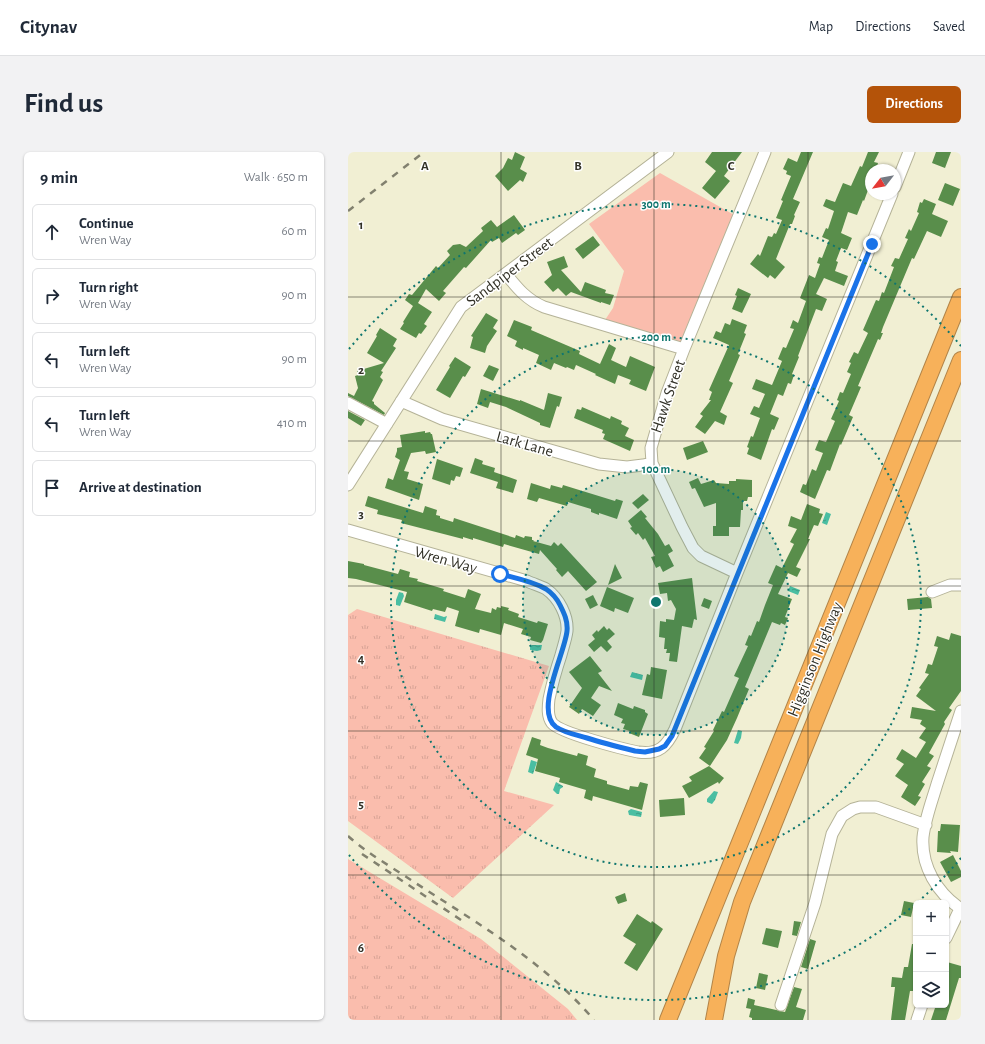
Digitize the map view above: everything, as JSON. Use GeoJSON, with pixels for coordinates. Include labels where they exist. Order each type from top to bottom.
{"type":"FeatureCollection","features":[{"type":"Feature","properties":{"kind":"highway","name":"Higginson Highway"},"geometry":{"type":"LineString","coordinates":[[668,1020],[961,298]]}},
{"type":"Feature","properties":{"kind":"highway","name":"Higginson Highway"},"geometry":{"type":"LineString","coordinates":[[716,1016],[726,956],[742,902],[961,360]]}},
{"type":"Feature","properties":{"kind":"street","name":"Sandpiper Street"},"geometry":{"type":"LineString","coordinates":[[348,485],[461,307],[668,152]]}},
{"type":"Feature","properties":{"kind":"street","name":"Hawk Street"},"geometry":{"type":"LineString","coordinates":[[737,573],[701,556],[693,548],[652,463],[651,442],[667,393],[684,349],[766,152]]}},
{"type":"Feature","properties":{"kind":"street"},"geometry":{"type":"LineString","coordinates":[[901,172],[909,152]]}},
{"type":"Feature","properties":{"kind":"street","name":"Wren Way"},"geometry":{"type":"LineString","coordinates":[[348,530],[527,581],[545,588],[552,593],[559,602],[567,621],[567,631],[552,684],[548,706],[548,714],[551,722],[555,726],[572,734],[645,752],[665,746],[670,740],[692,688],[737,573],[890,200]]}},
{"type":"Feature","properties":{"kind":"street"},"geometry":{"type":"LineString","coordinates":[[506,274],[515,286],[529,300],[544,307],[684,349]]}},
{"type":"Feature","properties":{"kind":"street","name":"Lark Lane"},"geometry":{"type":"LineString","coordinates":[[401,401],[442,419],[599,464],[627,467],[652,463]]}},
{"type":"Feature","properties":{"kind":"street"},"geometry":{"type":"LineString","coordinates":[[348,403],[387,424]]}},
{"type":"Feature","properties":{"kind":"street"},"geometry":{"type":"LineString","coordinates":[[932,592],[950,585],[961,585]]}},
{"type":"Feature","properties":{"kind":"street"},"geometry":{"type":"LineString","coordinates":[[947,936],[960,909],[948,900],[938,889],[928,870],[923,837],[931,804],[961,711]]}},
{"type":"Feature","properties":{"kind":"street"},"geometry":{"type":"LineString","coordinates":[[781,1005],[815,903],[832,834],[842,816],[853,809],[860,807],[876,807],[926,825]]}},
{"type":"Feature","properties":{"kind":"street"},"geometry":{"type":"LineString","coordinates":[[917,1020],[921,1008]]}},
{"type":"Feature","properties":{"kind":"green space"},"geometry":{"type":"Polygon","coordinates":[[[660,173],[736,216],[682,347],[603,323],[613,308],[624,271],[589,224],[660,173]]]}},
{"type":"Feature","properties":{"kind":"green space"},"geometry":{"type":"Polygon","coordinates":[[[357,609],[549,666],[504,791],[554,805],[453,898],[348,821],[348,615],[357,609]]]}},
{"type":"Feature","properties":{"kind":"green space"},"geometry":{"type":"Polygon","coordinates":[[[348,859],[481,939],[568,1009],[577,1020],[348,1020],[348,859]]]}},
{"type":"Feature","properties":{"kind":"water"},"geometry":{"type":"Polygon","coordinates":[[[826,512],[831,514],[827,525],[822,523],[826,512]]]}},
{"type":"Feature","properties":{"kind":"water"},"geometry":{"type":"Polygon","coordinates":[[[790,586],[800,590],[798,595],[788,591],[790,586]]]}},
{"type":"Feature","properties":{"kind":"water"},"geometry":{"type":"Polygon","coordinates":[[[399,592],[403,593],[404,596],[400,606],[396,605],[399,592]]]}},
{"type":"Feature","properties":{"kind":"water"},"geometry":{"type":"Polygon","coordinates":[[[435,614],[444,617],[447,616],[445,622],[434,619],[435,614]]]}},
{"type":"Feature","properties":{"kind":"water"},"geometry":{"type":"Polygon","coordinates":[[[542,645],[541,650],[530,650],[530,646],[542,645]]]}},
{"type":"Feature","properties":{"kind":"water"},"geometry":{"type":"Polygon","coordinates":[[[632,672],[643,675],[642,680],[630,677],[632,672]]]}},
{"type":"Feature","properties":{"kind":"water"},"geometry":{"type":"Polygon","coordinates":[[[738,730],[742,731],[738,744],[734,743],[738,730]]]}},
{"type":"Feature","properties":{"kind":"water"},"geometry":{"type":"Polygon","coordinates":[[[531,760],[537,762],[533,774],[528,772],[531,760]]]}},
{"type":"Feature","properties":{"kind":"water"},"geometry":{"type":"Polygon","coordinates":[[[556,782],[563,786],[560,789],[559,794],[553,790],[556,782]]]}},
{"type":"Feature","properties":{"kind":"water"},"geometry":{"type":"Polygon","coordinates":[[[714,791],[718,792],[712,804],[707,802],[707,799],[714,791]]]}},
{"type":"Feature","properties":{"kind":"water"},"geometry":{"type":"Polygon","coordinates":[[[631,809],[642,812],[641,817],[629,815],[628,811],[631,809]]]}},
{"type":"Feature","properties":{"kind":"building"},"geometry":{"type":"Polygon","coordinates":[[[515,152],[525,157],[520,169],[527,173],[523,182],[520,180],[508,191],[495,176],[503,168],[508,158],[512,160],[515,152]]]}},
{"type":"Feature","properties":{"kind":"building"},"geometry":{"type":"Polygon","coordinates":[[[712,152],[742,152],[724,176],[730,181],[715,199],[702,188],[716,171],[705,162],[712,152]]]}},
{"type":"Feature","properties":{"kind":"building"},"geometry":{"type":"Polygon","coordinates":[[[801,152],[813,152],[793,199],[800,202],[776,259],[785,267],[775,279],[770,275],[768,278],[750,264],[758,254],[760,256],[768,236],[772,237],[774,233],[776,234],[782,220],[776,218],[783,201],[781,200],[791,176],[786,174],[787,171],[783,169],[788,158],[797,162],[801,152]]]}},
{"type":"Feature","properties":{"kind":"building"},"geometry":{"type":"Polygon","coordinates":[[[868,152],[879,152],[874,162],[878,164],[865,164],[865,198],[857,215],[848,212],[841,233],[852,238],[847,250],[841,248],[836,261],[838,262],[835,271],[848,276],[844,286],[824,278],[816,294],[827,299],[822,311],[816,309],[792,374],[794,375],[791,384],[788,383],[783,396],[778,394],[770,414],[779,418],[774,430],[772,429],[761,460],[747,454],[749,448],[747,447],[751,436],[753,437],[760,418],[750,414],[754,406],[759,408],[765,394],[752,389],[756,379],[772,385],[782,361],[778,359],[783,347],[786,348],[794,329],[790,328],[793,320],[798,323],[806,301],[800,298],[809,275],[815,278],[820,264],[817,263],[819,257],[822,258],[829,240],[822,237],[826,228],[828,229],[834,211],[823,206],[826,199],[835,202],[843,183],[851,186],[860,166],[862,167],[868,152]]]}},
{"type":"Feature","properties":{"kind":"building"},"geometry":{"type":"Polygon","coordinates":[[[936,152],[951,152],[945,168],[932,163],[936,152]]]}},
{"type":"Feature","properties":{"kind":"building"},"geometry":{"type":"Polygon","coordinates":[[[945,183],[960,189],[953,206],[938,200],[945,183]]]}},
{"type":"Feature","properties":{"kind":"building"},"geometry":{"type":"Polygon","coordinates":[[[924,199],[936,204],[932,214],[948,221],[941,237],[927,231],[914,259],[912,258],[883,327],[881,333],[883,333],[880,340],[878,339],[858,386],[861,387],[849,415],[853,417],[841,445],[840,444],[830,471],[827,470],[815,499],[800,492],[803,484],[806,485],[812,469],[816,471],[823,453],[815,450],[819,440],[826,442],[835,421],[831,419],[839,401],[837,400],[840,392],[843,393],[851,374],[847,372],[851,363],[849,362],[854,352],[858,354],[868,333],[863,330],[876,300],[879,301],[882,292],[884,293],[894,267],[891,266],[895,258],[899,259],[908,239],[905,238],[909,229],[911,231],[919,213],[917,212],[920,202],[922,203],[924,199]]]}},
{"type":"Feature","properties":{"kind":"building"},"geometry":{"type":"Polygon","coordinates":[[[514,215],[525,230],[518,235],[516,233],[502,243],[499,238],[492,242],[491,240],[443,291],[446,293],[439,301],[426,289],[418,303],[432,312],[424,324],[427,326],[421,334],[419,333],[416,338],[400,329],[413,306],[405,300],[409,294],[412,295],[436,266],[438,268],[450,255],[447,251],[453,245],[460,244],[466,247],[483,231],[481,228],[491,220],[497,227],[514,215]]]}},
{"type":"Feature","properties":{"kind":"building"},"geometry":{"type":"Polygon","coordinates":[[[593,236],[600,245],[583,259],[575,249],[593,236]]]}},
{"type":"Feature","properties":{"kind":"building"},"geometry":{"type":"Polygon","coordinates":[[[564,256],[568,267],[561,270],[581,292],[585,282],[606,290],[605,293],[614,295],[610,305],[571,292],[566,296],[558,288],[553,292],[544,282],[552,275],[547,262],[564,256]]]}},
{"type":"Feature","properties":{"kind":"building"},"geometry":{"type":"Polygon","coordinates":[[[738,288],[751,294],[742,313],[732,309],[737,296],[735,295],[738,288]]]}},
{"type":"Feature","properties":{"kind":"building"},"geometry":{"type":"Polygon","coordinates":[[[486,313],[498,320],[493,328],[497,331],[487,346],[485,353],[470,348],[473,337],[471,336],[486,313]]]}},
{"type":"Feature","properties":{"kind":"building"},"geometry":{"type":"Polygon","coordinates":[[[732,319],[747,325],[744,333],[746,334],[738,354],[740,355],[729,381],[733,383],[720,412],[727,416],[724,425],[715,421],[705,434],[695,427],[703,416],[700,414],[711,400],[709,400],[712,392],[709,390],[729,345],[713,338],[716,331],[721,333],[725,323],[730,325],[732,319]]]}},
{"type":"Feature","properties":{"kind":"building"},"geometry":{"type":"Polygon","coordinates":[[[514,320],[532,327],[531,330],[580,351],[579,354],[600,364],[609,344],[616,348],[611,360],[626,367],[630,356],[655,367],[646,391],[629,384],[631,380],[618,375],[615,384],[576,365],[574,370],[554,363],[551,370],[536,363],[539,355],[515,346],[517,341],[507,336],[514,320]]]}},
{"type":"Feature","properties":{"kind":"building"},"geometry":{"type":"Polygon","coordinates":[[[380,328],[397,339],[393,346],[396,348],[381,371],[383,372],[380,377],[383,380],[372,401],[385,413],[384,415],[348,396],[348,393],[354,396],[358,388],[355,376],[358,375],[357,371],[384,363],[367,353],[380,328]]]}},
{"type":"Feature","properties":{"kind":"building"},"geometry":{"type":"Polygon","coordinates":[[[455,357],[471,367],[465,377],[463,376],[450,398],[436,390],[455,357]]]}},
{"type":"Feature","properties":{"kind":"building"},"geometry":{"type":"Polygon","coordinates":[[[489,365],[499,369],[493,381],[483,376],[489,365]]]}},
{"type":"Feature","properties":{"kind":"building"},"geometry":{"type":"Polygon","coordinates":[[[481,389],[520,400],[544,410],[548,393],[562,397],[559,407],[557,406],[550,428],[540,425],[540,423],[506,407],[490,402],[488,408],[477,404],[481,389]]]}},
{"type":"Feature","properties":{"kind":"building"},"geometry":{"type":"Polygon","coordinates":[[[582,407],[610,419],[611,416],[622,421],[621,424],[629,428],[625,436],[634,440],[630,451],[603,439],[605,434],[602,433],[603,430],[574,418],[577,409],[581,410],[582,407]]]}},
{"type":"Feature","properties":{"kind":"building"},"geometry":{"type":"Polygon","coordinates":[[[348,411],[365,420],[361,426],[348,418],[348,411]]]}},
{"type":"Feature","properties":{"kind":"building"},"geometry":{"type":"Polygon","coordinates":[[[425,431],[425,433],[430,432],[432,434],[436,452],[426,454],[425,451],[411,453],[404,471],[409,472],[407,479],[423,484],[419,500],[385,488],[388,478],[393,480],[400,460],[395,457],[397,448],[402,447],[400,435],[425,431]]]}},
{"type":"Feature","properties":{"kind":"building"},"geometry":{"type":"Polygon","coordinates":[[[703,441],[708,452],[687,460],[683,448],[703,441]]]}},
{"type":"Feature","properties":{"kind":"building"},"geometry":{"type":"Polygon","coordinates":[[[475,458],[483,461],[482,464],[495,468],[494,472],[517,480],[513,493],[496,488],[498,482],[470,473],[475,458]]]}},
{"type":"Feature","properties":{"kind":"building"},"geometry":{"type":"Polygon","coordinates":[[[437,459],[463,468],[460,477],[456,476],[454,481],[451,480],[450,485],[432,479],[437,459]]]}},
{"type":"Feature","properties":{"kind":"building"},"geometry":{"type":"Polygon","coordinates":[[[698,478],[701,484],[714,480],[716,483],[729,484],[729,481],[736,481],[736,479],[752,480],[752,497],[748,497],[747,501],[743,501],[740,527],[729,527],[729,536],[713,536],[713,526],[716,526],[716,503],[704,507],[695,488],[692,489],[689,482],[698,478]]]}},
{"type":"Feature","properties":{"kind":"building"},"geometry":{"type":"Polygon","coordinates":[[[531,483],[550,489],[551,485],[562,488],[563,485],[615,501],[616,499],[623,501],[617,519],[599,513],[599,515],[591,512],[591,509],[568,502],[567,506],[539,498],[537,502],[527,499],[531,483]]]}},
{"type":"Feature","properties":{"kind":"building"},"geometry":{"type":"Polygon","coordinates":[[[643,494],[649,500],[638,509],[632,503],[643,494]]]}},
{"type":"Feature","properties":{"kind":"building"},"geometry":{"type":"Polygon","coordinates":[[[368,496],[423,513],[425,506],[437,510],[436,515],[440,516],[440,518],[453,522],[454,518],[515,538],[516,535],[524,538],[525,536],[532,537],[532,540],[534,540],[533,541],[551,546],[554,542],[558,546],[561,543],[597,582],[586,591],[568,571],[562,577],[540,550],[539,554],[504,544],[503,547],[473,538],[473,540],[463,537],[463,539],[401,523],[402,520],[377,514],[378,510],[365,506],[368,496]]]}},
{"type":"Feature","properties":{"kind":"building"},"geometry":{"type":"Polygon","coordinates":[[[807,504],[820,509],[819,513],[823,514],[818,526],[814,525],[808,539],[810,539],[796,567],[801,569],[797,577],[788,573],[778,594],[792,599],[785,617],[788,618],[785,625],[772,622],[745,687],[749,689],[737,718],[727,740],[710,766],[699,758],[706,748],[704,747],[714,731],[713,730],[722,711],[724,712],[739,678],[734,676],[748,646],[745,645],[749,635],[751,636],[757,621],[759,622],[773,585],[768,583],[776,565],[782,568],[794,544],[790,542],[797,529],[788,526],[791,516],[801,520],[807,504]]]}},
{"type":"Feature","properties":{"kind":"building"},"geometry":{"type":"Polygon","coordinates":[[[641,510],[665,546],[669,544],[673,551],[668,554],[674,566],[663,572],[660,566],[656,568],[651,557],[655,556],[645,538],[643,540],[638,533],[636,535],[630,528],[632,527],[628,521],[641,510]]]}},
{"type":"Feature","properties":{"kind":"building"},"geometry":{"type":"Polygon","coordinates":[[[348,561],[398,574],[400,569],[410,572],[409,577],[418,579],[417,581],[444,589],[443,591],[465,598],[468,589],[481,594],[475,609],[491,613],[492,608],[496,610],[497,607],[501,608],[501,606],[509,608],[508,610],[519,614],[518,617],[537,623],[538,621],[548,624],[543,640],[541,643],[530,640],[531,637],[521,634],[523,629],[504,623],[501,635],[480,629],[479,633],[455,626],[459,611],[447,607],[445,612],[433,609],[432,611],[404,602],[407,592],[348,578],[348,561]]]}},
{"type":"Feature","properties":{"kind":"building"},"geometry":{"type":"Polygon","coordinates":[[[615,564],[622,578],[608,585],[615,564]]]}},
{"type":"Feature","properties":{"kind":"building"},"geometry":{"type":"Polygon","coordinates":[[[692,578],[697,620],[694,619],[692,628],[682,626],[677,662],[669,661],[670,653],[666,653],[667,649],[664,649],[665,638],[659,637],[660,621],[666,622],[666,619],[674,620],[676,609],[671,600],[668,601],[667,593],[660,594],[658,583],[692,578]]]}},
{"type":"Feature","properties":{"kind":"building"},"geometry":{"type":"Polygon","coordinates":[[[607,587],[634,598],[628,613],[615,608],[614,612],[600,606],[607,587]]]}},
{"type":"Feature","properties":{"kind":"building"},"geometry":{"type":"Polygon","coordinates":[[[593,595],[598,605],[590,609],[585,599],[593,595]]]}},
{"type":"Feature","properties":{"kind":"building"},"geometry":{"type":"Polygon","coordinates":[[[928,597],[931,599],[932,608],[908,610],[907,599],[928,597]]]}},
{"type":"Feature","properties":{"kind":"building"},"geometry":{"type":"Polygon","coordinates":[[[704,598],[712,601],[709,609],[701,606],[704,598]]]}},
{"type":"Feature","properties":{"kind":"building"},"geometry":{"type":"Polygon","coordinates":[[[604,626],[607,630],[609,628],[615,634],[607,641],[612,647],[607,652],[601,646],[594,652],[588,645],[595,639],[592,635],[604,626]]]}},
{"type":"Feature","properties":{"kind":"building"},"geometry":{"type":"Polygon","coordinates":[[[951,633],[961,636],[961,691],[949,708],[952,710],[944,722],[945,724],[929,753],[934,756],[927,766],[931,768],[922,782],[925,784],[918,796],[921,797],[915,806],[901,797],[908,785],[895,776],[904,764],[896,759],[902,749],[916,758],[926,742],[919,738],[926,728],[920,724],[922,720],[910,718],[912,707],[936,711],[916,696],[921,689],[919,688],[929,674],[925,673],[928,664],[932,665],[938,647],[934,646],[937,636],[949,640],[951,633]]]}},
{"type":"Feature","properties":{"kind":"building"},"geometry":{"type":"Polygon","coordinates":[[[590,656],[602,671],[598,673],[612,691],[599,686],[591,698],[601,705],[593,716],[582,709],[579,714],[569,707],[582,688],[569,672],[590,656]]]}},
{"type":"Feature","properties":{"kind":"building"},"geometry":{"type":"Polygon","coordinates":[[[651,667],[667,670],[662,699],[642,695],[647,674],[650,675],[651,667]]]}},
{"type":"Feature","properties":{"kind":"building"},"geometry":{"type":"Polygon","coordinates":[[[618,703],[633,709],[634,706],[645,710],[648,714],[639,737],[629,733],[630,731],[623,729],[625,724],[621,723],[623,719],[614,715],[618,703]]]}},
{"type":"Feature","properties":{"kind":"building"},"geometry":{"type":"Polygon","coordinates":[[[532,737],[541,740],[540,745],[548,748],[577,756],[578,753],[588,756],[586,765],[596,769],[594,777],[607,781],[607,784],[629,790],[630,786],[638,787],[640,782],[648,784],[642,810],[593,796],[592,801],[584,798],[586,790],[559,782],[560,778],[535,771],[538,759],[526,755],[532,737]]]}},
{"type":"Feature","properties":{"kind":"building"},"geometry":{"type":"Polygon","coordinates":[[[709,766],[724,778],[719,784],[718,782],[689,798],[682,786],[692,781],[689,777],[709,766]]]}},
{"type":"Feature","properties":{"kind":"building"},"geometry":{"type":"Polygon","coordinates":[[[684,798],[685,815],[660,817],[659,800],[684,798]]]}},
{"type":"Feature","properties":{"kind":"building"},"geometry":{"type":"Polygon","coordinates":[[[941,824],[960,825],[958,852],[937,852],[938,831],[940,831],[941,824]]]}},
{"type":"Feature","properties":{"kind":"building"},"geometry":{"type":"Polygon","coordinates":[[[953,855],[961,871],[961,877],[951,882],[940,862],[953,855]]]}},
{"type":"Feature","properties":{"kind":"building"},"geometry":{"type":"Polygon","coordinates":[[[625,893],[627,901],[618,904],[615,897],[625,893]]]}},
{"type":"Feature","properties":{"kind":"building"},"geometry":{"type":"Polygon","coordinates":[[[904,901],[913,903],[911,917],[901,915],[904,901]]]}},
{"type":"Feature","properties":{"kind":"building"},"geometry":{"type":"Polygon","coordinates":[[[637,914],[651,923],[652,921],[663,929],[637,971],[624,963],[636,944],[623,936],[637,914]]]}},
{"type":"Feature","properties":{"kind":"building"},"geometry":{"type":"Polygon","coordinates":[[[794,921],[801,922],[797,936],[792,935],[794,921]]]}},
{"type":"Feature","properties":{"kind":"building"},"geometry":{"type":"Polygon","coordinates":[[[766,928],[782,931],[778,948],[762,944],[766,928]]]}},
{"type":"Feature","properties":{"kind":"building"},"geometry":{"type":"Polygon","coordinates":[[[810,939],[816,941],[808,969],[801,967],[810,939]]]}},
{"type":"Feature","properties":{"kind":"building"},"geometry":{"type":"Polygon","coordinates":[[[913,944],[913,991],[910,991],[905,1020],[891,1020],[895,987],[891,987],[892,977],[902,978],[904,967],[908,967],[913,944]]]}},
{"type":"Feature","properties":{"kind":"building"},"geometry":{"type":"Polygon","coordinates":[[[949,963],[961,966],[961,978],[959,978],[946,1020],[931,1020],[935,1008],[949,1008],[949,963]]]}},
{"type":"Feature","properties":{"kind":"building"},"geometry":{"type":"Polygon","coordinates":[[[759,973],[768,975],[765,990],[756,988],[759,973]]]}},
{"type":"Feature","properties":{"kind":"building"},"geometry":{"type":"Polygon","coordinates":[[[794,987],[802,989],[796,1007],[806,1010],[803,1020],[752,1020],[752,1018],[749,1017],[751,1009],[746,1008],[748,998],[755,1000],[754,1005],[785,1012],[794,987]]]}},
{"type":"Feature","properties":{"kind":"railway"},"geometry":{"type":"LineString","coordinates":[[348,211],[424,152]]}},
{"type":"Feature","properties":{"kind":"railway"},"geometry":{"type":"LineString","coordinates":[[348,836],[371,854],[484,927],[531,961],[553,979],[594,1020]]}},
{"type":"Feature","properties":{"kind":"railway"},"geometry":{"type":"LineString","coordinates":[[362,854],[464,922]]}},
{"type":"Feature","properties":{"kind":"route"},"geometry":{"type":"LineString","coordinates":[[500,574],[527,581],[545,588],[552,593],[559,602],[567,621],[565,640],[552,684],[548,706],[548,714],[551,722],[555,726],[572,734],[635,751],[651,752],[665,746],[672,736],[692,688],[811,390],[872,244]]}}]}
